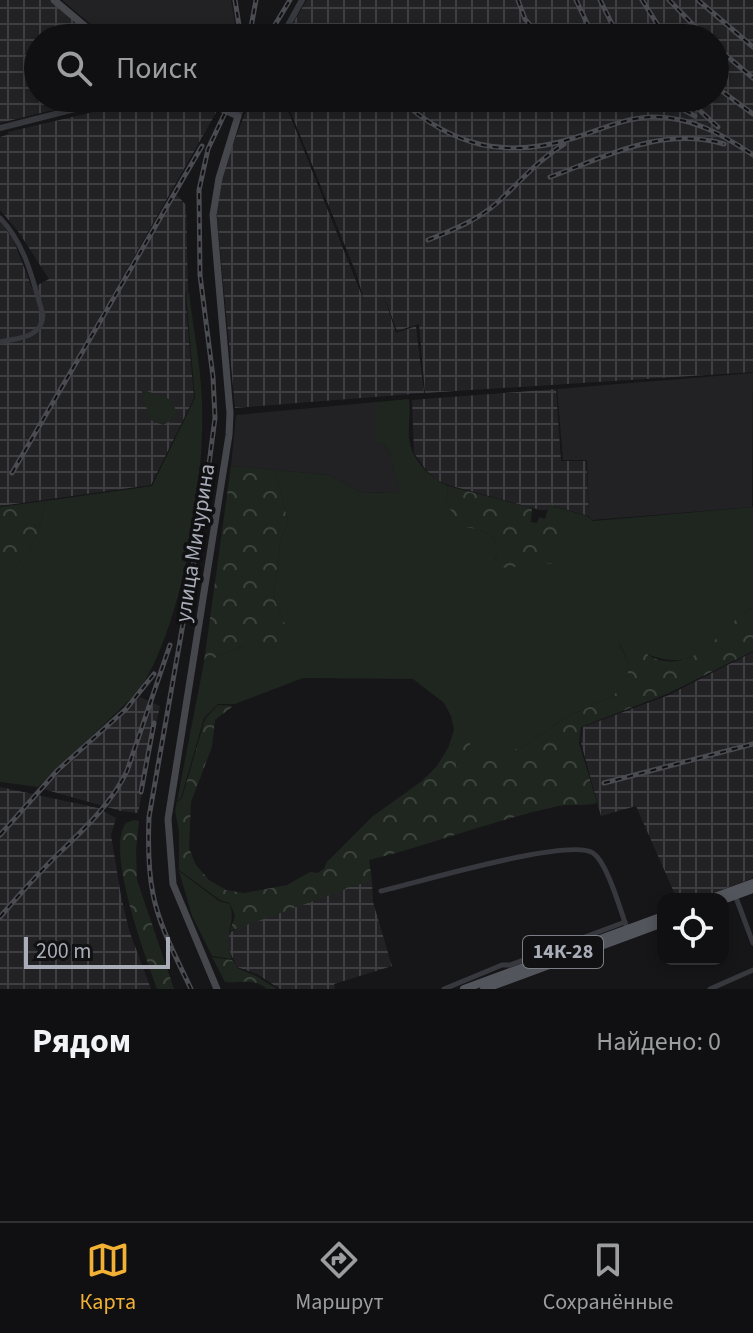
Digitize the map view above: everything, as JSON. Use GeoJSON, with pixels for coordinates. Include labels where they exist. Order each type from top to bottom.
{"type":"FeatureCollection","features":[{"type":"Feature","properties":{"kind":"main road"},"geometry":{"type":"LineString","coordinates":[[54,0],[82,24]]}},
{"type":"Feature","properties":{"kind":"main road"},"geometry":{"type":"LineString","coordinates":[[229,112],[238,116]]}},
{"type":"Feature","properties":{"kind":"main road","name":"улица Мичурина"},"geometry":{"type":"LineString","coordinates":[[217,989],[173,884],[168,819],[227,464],[230,413],[213,215],[217,186],[238,116]]}},
{"type":"Feature","properties":{"kind":"main road"},"geometry":{"type":"LineString","coordinates":[[729,896],[753,883]]}},
{"type":"Feature","properties":{"kind":"main road"},"geometry":{"type":"LineString","coordinates":[[729,894],[753,889]]}},
{"type":"Feature","properties":{"kind":"main road","name":"14К-28"},"geometry":{"type":"LineString","coordinates":[[464,989],[657,918]]}},
{"type":"Feature","properties":{"kind":"main road","name":"14К-28"},"geometry":{"type":"LineString","coordinates":[[484,989],[627,929],[657,924]]}},
{"type":"Feature","properties":{"kind":"street"},"geometry":{"type":"LineString","coordinates":[[289,24],[302,0]]}},
{"type":"Feature","properties":{"kind":"street"},"geometry":{"type":"LineString","coordinates":[[0,128],[63,112]]}},
{"type":"Feature","properties":{"kind":"street","name":"улица Мичурина"},"geometry":{"type":"LineString","coordinates":[[238,116],[240,112]]}},
{"type":"Feature","properties":{"kind":"street"},"geometry":{"type":"LineString","coordinates":[[0,218],[21,248],[43,315],[43,322],[35,333],[0,342]]}},
{"type":"Feature","properties":{"kind":"street"},"geometry":{"type":"LineString","coordinates":[[381,891],[520,857],[574,848],[586,850],[599,859],[627,929],[502,965],[444,989]]}},
{"type":"Feature","properties":{"kind":"street"},"geometry":{"type":"LineString","coordinates":[[734,893],[753,943]]}},
{"type":"Feature","properties":{"kind":"street"},"geometry":{"type":"LineString","coordinates":[[710,989],[753,970]]}},
{"type":"Feature","properties":{"kind":"shaded area"},"geometry":{"type":"Polygon","coordinates":[[[0,0],[49,0],[77,24],[24,24],[24,112],[45,112],[0,123],[0,0]]]}},
{"type":"Feature","properties":{"kind":"shaded area"},"geometry":{"type":"Polygon","coordinates":[[[62,0],[231,0],[235,24],[90,24],[62,0]]]}},
{"type":"Feature","properties":{"kind":"shaded area"},"geometry":{"type":"Polygon","coordinates":[[[307,0],[753,0],[753,372],[425,393],[419,324],[397,331],[383,293],[396,333],[416,326],[424,393],[235,408],[216,206],[223,170],[246,112],[289,112],[364,301],[357,275],[291,112],[729,112],[729,24],[292,24],[307,0]]]}},
{"type":"Feature","properties":{"kind":"shaded area"},"geometry":{"type":"Polygon","coordinates":[[[93,112],[216,112],[95,325],[98,327],[176,194],[186,205],[188,291],[185,294],[194,398],[151,485],[0,506],[0,222],[13,239],[32,288],[49,279],[18,231],[0,210],[0,137],[10,134],[8,132],[93,112]]]}},
{"type":"Feature","properties":{"kind":"shaded area"},"geometry":{"type":"Polygon","coordinates":[[[753,373],[752,507],[592,520],[589,517],[587,460],[563,460],[557,389],[753,373]]]}},
{"type":"Feature","properties":{"kind":"shaded area"},"geometry":{"type":"Polygon","coordinates":[[[556,389],[561,461],[586,461],[589,516],[550,505],[547,510],[540,510],[448,485],[426,470],[414,453],[412,400],[556,389]]]}},
{"type":"Feature","properties":{"kind":"shaded area"},"geometry":{"type":"Polygon","coordinates":[[[377,402],[377,442],[390,453],[401,492],[363,493],[329,475],[231,466],[236,415],[377,402]]]}},
{"type":"Feature","properties":{"kind":"shaded area"},"geometry":{"type":"Polygon","coordinates":[[[753,652],[753,878],[714,893],[674,893],[636,806],[601,816],[581,743],[583,727],[669,695],[753,652]]]}},
{"type":"Feature","properties":{"kind":"shaded area"},"geometry":{"type":"Polygon","coordinates":[[[140,697],[160,706],[138,813],[43,789],[140,697]]]}},
{"type":"Feature","properties":{"kind":"shaded area"},"geometry":{"type":"Polygon","coordinates":[[[0,787],[98,808],[116,818],[111,835],[121,896],[129,930],[151,989],[0,989],[0,787]]]}},
{"type":"Feature","properties":{"kind":"shaded area"},"geometry":{"type":"Polygon","coordinates":[[[372,880],[373,902],[392,966],[334,984],[335,989],[280,989],[257,974],[237,967],[227,946],[229,933],[252,921],[261,911],[372,880]]]}},
{"type":"Feature","properties":{"kind":"green space"},"geometry":{"type":"Polygon","coordinates":[[[189,292],[201,388],[200,472],[188,553],[167,632],[137,693],[38,787],[0,782],[0,580],[19,564],[32,546],[45,501],[152,486],[195,398],[186,294],[189,292]]]}},
{"type":"Feature","properties":{"kind":"green space"},"geometry":{"type":"Polygon","coordinates":[[[141,389],[172,400],[176,411],[172,420],[163,425],[150,420],[141,389]]]}},
{"type":"Feature","properties":{"kind":"green space"},"geometry":{"type":"Polygon","coordinates":[[[409,399],[409,438],[413,453],[434,478],[448,486],[446,504],[467,526],[482,530],[495,539],[495,561],[559,559],[559,508],[587,516],[593,521],[753,507],[753,608],[707,648],[683,659],[660,658],[619,643],[629,664],[627,679],[614,695],[565,718],[523,747],[455,769],[470,748],[470,731],[448,748],[454,730],[451,716],[444,703],[413,679],[303,678],[235,704],[218,704],[204,718],[181,798],[177,801],[204,662],[287,629],[273,596],[281,538],[288,522],[275,470],[329,475],[363,493],[400,492],[390,453],[383,444],[377,443],[377,402],[409,399]]]}},
{"type":"Feature","properties":{"kind":"green space"},"geometry":{"type":"Polygon","coordinates":[[[231,466],[275,470],[288,522],[281,538],[273,596],[290,644],[268,657],[244,646],[204,662],[231,466]]]}},
{"type":"Feature","properties":{"kind":"green space"},"geometry":{"type":"Polygon","coordinates":[[[448,486],[532,508],[531,522],[537,523],[539,517],[545,519],[549,505],[559,508],[559,560],[556,563],[501,568],[495,561],[495,539],[482,530],[449,524],[453,513],[446,504],[448,486]]]}},
{"type":"Feature","properties":{"kind":"green space"},"geometry":{"type":"Polygon","coordinates":[[[45,501],[32,546],[19,564],[0,580],[0,507],[45,501]]]}},
{"type":"Feature","properties":{"kind":"green space"},"geometry":{"type":"Polygon","coordinates":[[[753,608],[753,651],[669,693],[581,727],[579,743],[597,803],[559,806],[531,813],[369,860],[372,880],[230,931],[235,916],[230,903],[220,900],[179,870],[177,802],[182,798],[205,719],[218,705],[233,706],[215,720],[212,747],[191,802],[189,848],[196,865],[209,880],[226,890],[244,893],[287,885],[310,872],[317,873],[324,869],[327,862],[373,816],[422,781],[437,766],[448,748],[470,730],[470,748],[455,768],[523,747],[565,718],[614,695],[627,678],[629,664],[619,642],[658,660],[679,661],[702,650],[753,608]]]}},
{"type":"Feature","properties":{"kind":"green space"},"geometry":{"type":"Polygon","coordinates":[[[139,821],[137,880],[174,989],[157,989],[124,879],[121,837],[126,823],[139,821]]]}},
{"type":"Feature","properties":{"kind":"green space"},"geometry":{"type":"Polygon","coordinates":[[[179,871],[219,901],[230,904],[232,919],[228,943],[232,959],[212,956],[192,916],[179,871]]]}},
{"type":"Feature","properties":{"kind":"green space"},"geometry":{"type":"Polygon","coordinates":[[[212,957],[232,960],[237,968],[277,989],[267,989],[252,982],[225,982],[212,957]]]}},
{"type":"Feature","properties":{"kind":"railway"},"geometry":{"type":"LineString","coordinates":[[235,0],[239,24]]}},
{"type":"Feature","properties":{"kind":"railway"},"geometry":{"type":"LineString","coordinates":[[252,24],[256,0]]}},
{"type":"Feature","properties":{"kind":"railway"},"geometry":{"type":"LineString","coordinates":[[275,24],[290,0]]}},
{"type":"Feature","properties":{"kind":"railway"},"geometry":{"type":"LineString","coordinates":[[518,0],[529,24]]}},
{"type":"Feature","properties":{"kind":"railway"},"geometry":{"type":"LineString","coordinates":[[576,0],[587,24]]}},
{"type":"Feature","properties":{"kind":"railway"},"geometry":{"type":"LineString","coordinates":[[600,0],[612,24]]}},
{"type":"Feature","properties":{"kind":"railway"},"geometry":{"type":"LineString","coordinates":[[642,0],[657,24]]}},
{"type":"Feature","properties":{"kind":"railway"},"geometry":{"type":"LineString","coordinates":[[669,0],[692,24]]}},
{"type":"Feature","properties":{"kind":"railway"},"geometry":{"type":"LineString","coordinates":[[698,0],[726,24]]}},
{"type":"Feature","properties":{"kind":"railway"},"geometry":{"type":"LineString","coordinates":[[729,26],[753,47]]}},
{"type":"Feature","properties":{"kind":"railway"},"geometry":{"type":"LineString","coordinates":[[729,58],[753,78]]}},
{"type":"Feature","properties":{"kind":"railway"},"geometry":{"type":"LineString","coordinates":[[729,96],[753,114]]}},
{"type":"Feature","properties":{"kind":"railway"},"geometry":{"type":"LineString","coordinates":[[191,989],[156,906],[149,865],[149,817],[203,510],[215,418],[200,275],[199,190],[208,149],[225,112]]}},
{"type":"Feature","properties":{"kind":"railway"},"geometry":{"type":"LineString","coordinates":[[416,112],[459,138],[502,148],[549,145],[631,120],[665,117],[705,128],[753,155]]}},
{"type":"Feature","properties":{"kind":"railway"},"geometry":{"type":"LineString","coordinates":[[688,112],[695,116]]}},
{"type":"Feature","properties":{"kind":"railway"},"geometry":{"type":"LineString","coordinates":[[701,112],[718,127]]}},
{"type":"Feature","properties":{"kind":"railway"},"geometry":{"type":"LineString","coordinates":[[550,177],[657,141],[701,139],[724,144]]}},
{"type":"Feature","properties":{"kind":"railway"},"geometry":{"type":"LineString","coordinates":[[428,240],[482,214],[564,144]]}},
{"type":"Feature","properties":{"kind":"railway"},"geometry":{"type":"LineString","coordinates":[[12,473],[202,146]]}},
{"type":"Feature","properties":{"kind":"railway"},"geometry":{"type":"LineString","coordinates":[[0,917],[95,817],[120,784],[170,645]]}},
{"type":"Feature","properties":{"kind":"railway"},"geometry":{"type":"LineString","coordinates":[[0,835],[58,770],[126,709],[154,674]]}},
{"type":"Feature","properties":{"kind":"railway"},"geometry":{"type":"LineString","coordinates":[[141,792],[154,723]]}},
{"type":"Feature","properties":{"kind":"railway"},"geometry":{"type":"LineString","coordinates":[[604,783],[753,744]]}}]}
